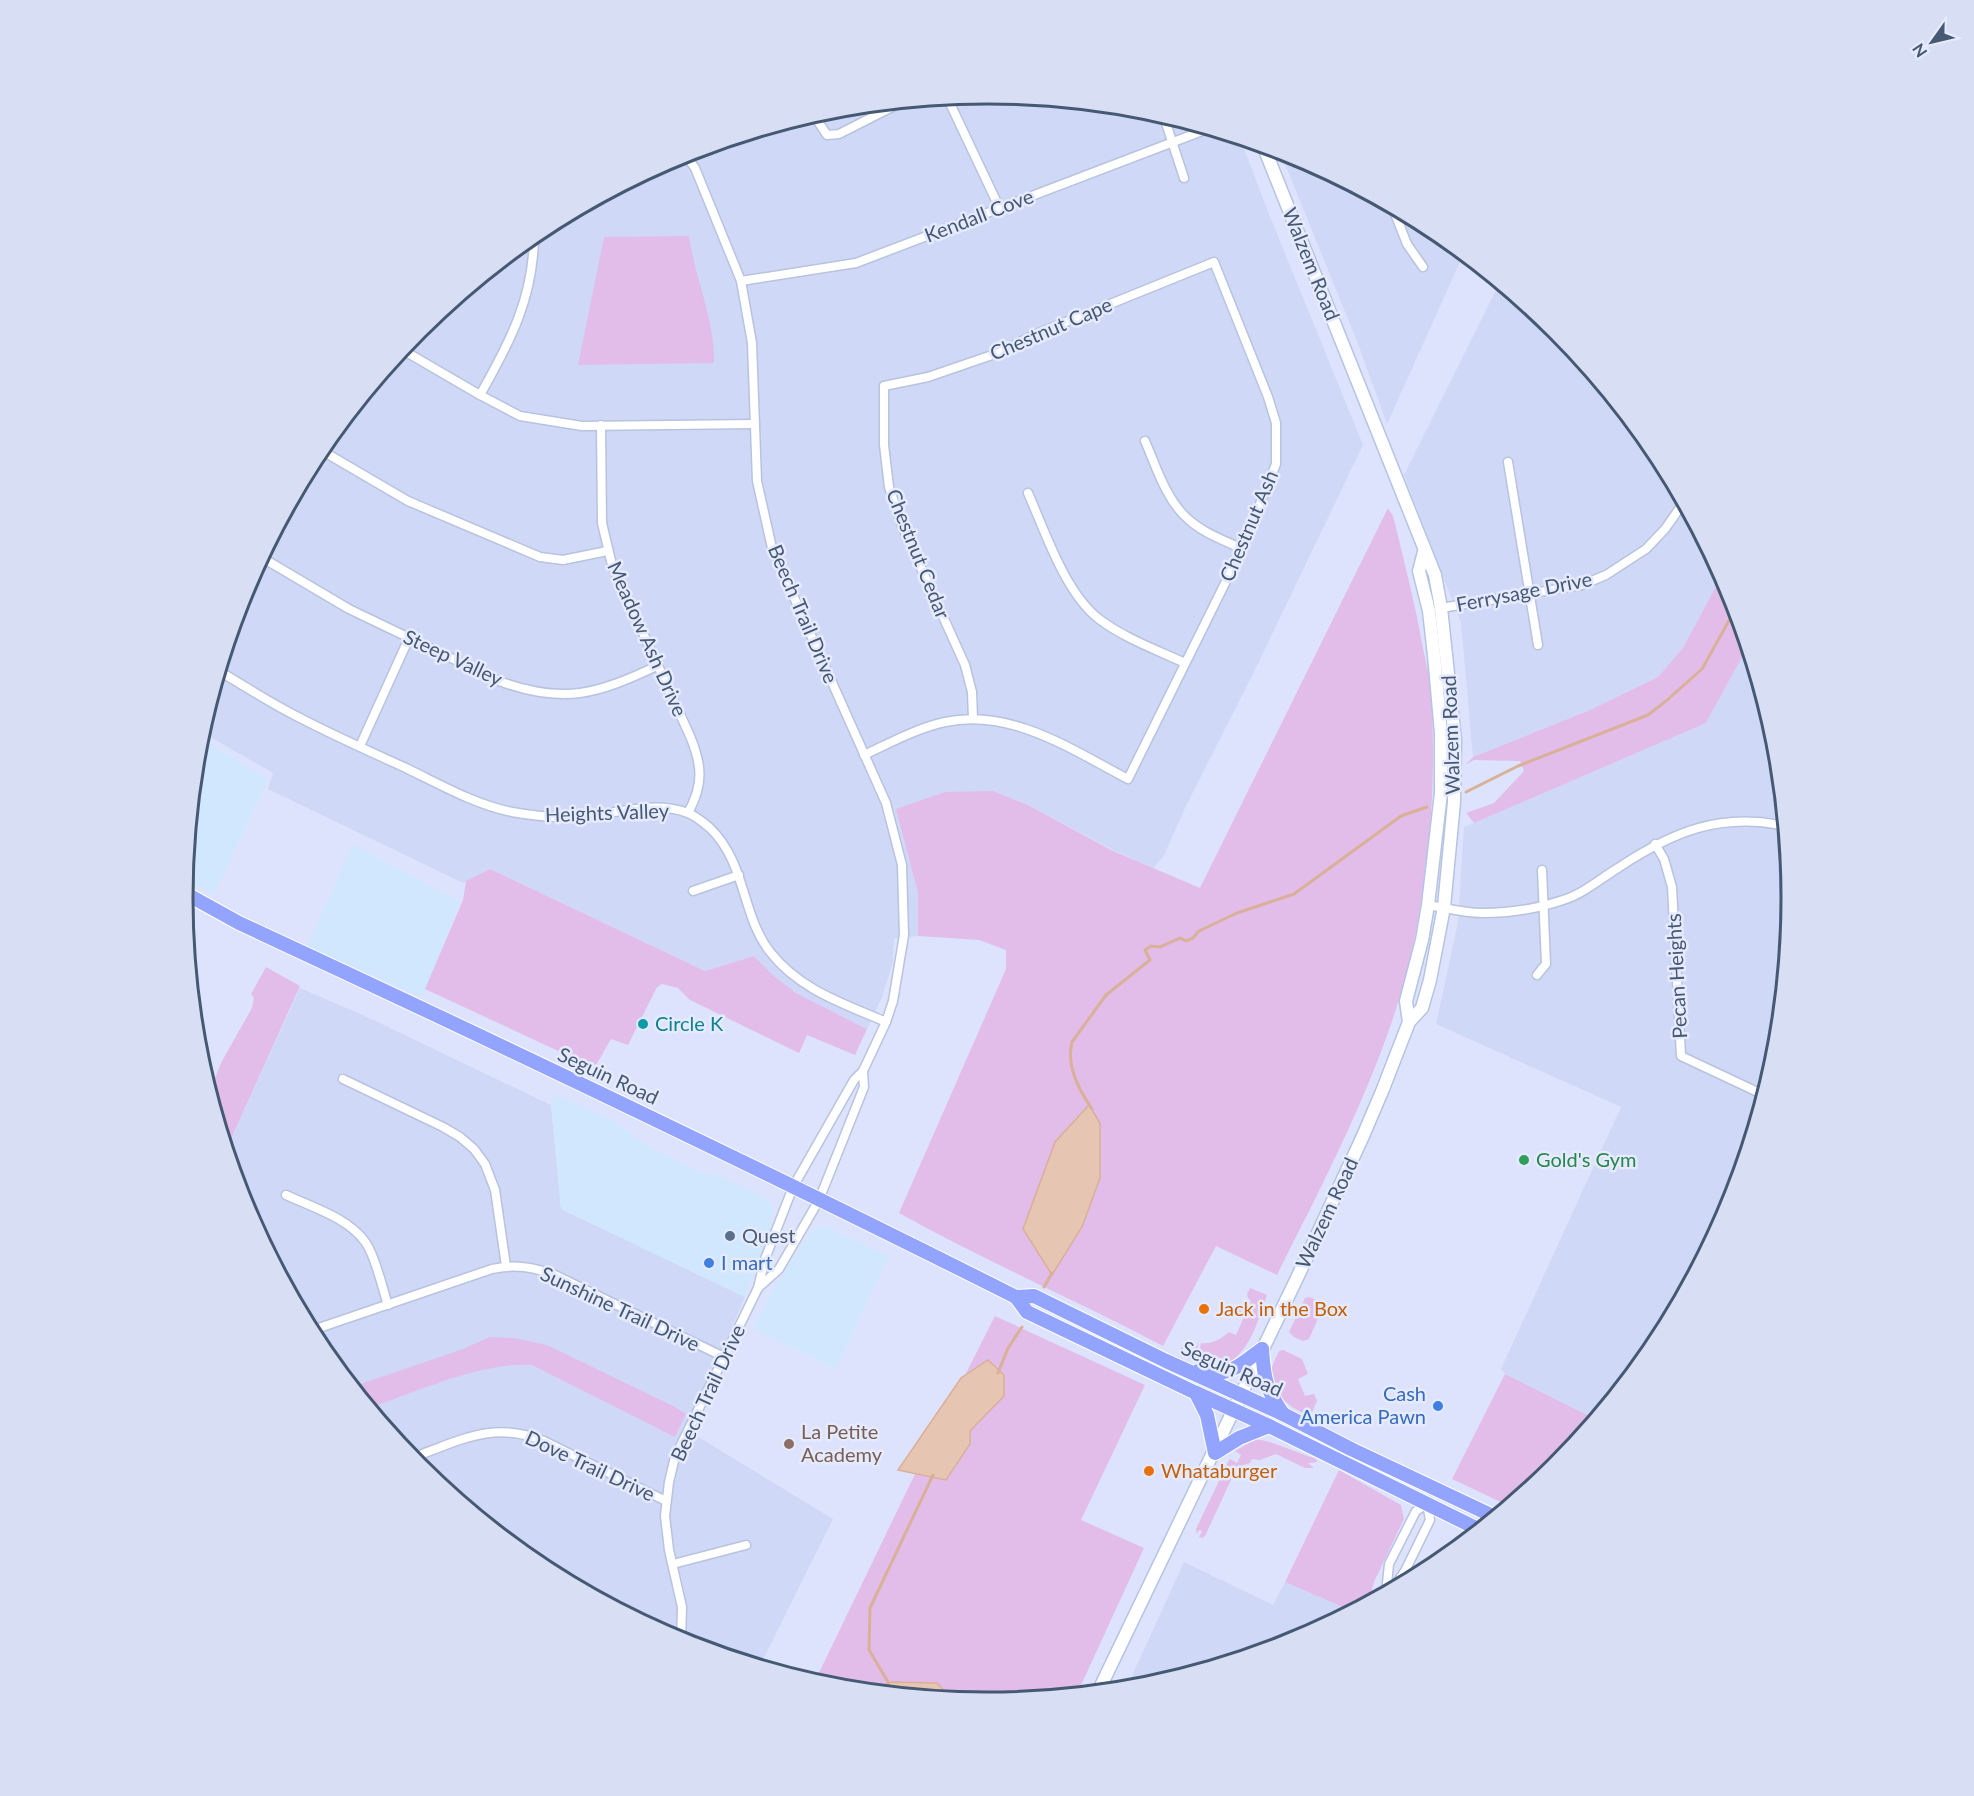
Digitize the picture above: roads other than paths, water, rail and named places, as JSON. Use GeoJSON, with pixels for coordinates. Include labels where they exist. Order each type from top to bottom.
{"type":"FeatureCollection","features":[{"type":"Feature","properties":{"kind":"main road","name":"Seguin Road"},"geometry":{"type":"LineString","coordinates":[[192,897],[239,923],[698,1140],[1016,1297],[1027,1312],[1269,1426],[1473,1526]]}},
{"type":"Feature","properties":{"kind":"main road","name":"Seguin Road"},"geometry":{"type":"LineString","coordinates":[[1016,1297],[1034,1296],[1488,1514]]}},
{"type":"Feature","properties":{"kind":"main road"},"geometry":{"type":"LineString","coordinates":[[1187,1371],[1226,1372],[1236,1368],[1262,1349]]}},
{"type":"Feature","properties":{"kind":"main road"},"geometry":{"type":"LineString","coordinates":[[1262,1349],[1264,1376],[1268,1389],[1283,1414]]}},
{"type":"Feature","properties":{"kind":"main road"},"geometry":{"type":"LineString","coordinates":[[1196,1393],[1206,1415],[1215,1453],[1239,1438],[1269,1426]]}},
{"type":"Feature","properties":{"kind":"main road"},"geometry":{"type":"LineString","coordinates":[[1397,1470],[1417,1488],[1427,1504],[1435,1501],[1470,1505]]}},
{"type":"Feature","properties":{"kind":"street"},"geometry":{"type":"LineString","coordinates":[[951,105],[1000,209]]}},
{"type":"Feature","properties":{"kind":"street"},"geometry":{"type":"LineString","coordinates":[[818,122],[827,135],[839,134],[887,110]]}},
{"type":"Feature","properties":{"kind":"street"},"geometry":{"type":"LineString","coordinates":[[1167,125],[1184,178]]}},
{"type":"Feature","properties":{"kind":"street","name":"Kendall Cove"},"geometry":{"type":"LineString","coordinates":[[741,281],[856,263],[1198,133]]}},
{"type":"Feature","properties":{"kind":"street","name":"Walzem Road"},"geometry":{"type":"LineString","coordinates":[[1102,1684],[1215,1453],[1363,1136],[1408,1022],[1422,1008],[1430,980],[1444,907],[1454,802],[1455,740],[1441,608],[1435,575],[1267,155]]}},
{"type":"Feature","properties":{"kind":"street","name":"Beech Trail Drive"},"geometry":{"type":"LineString","coordinates":[[681,1631],[681,1606],[666,1533],[666,1501],[675,1456],[758,1288],[765,1259],[793,1188],[854,1080],[863,1071],[886,1022],[893,1001],[904,935],[902,865],[886,803],[772,548],[757,481],[752,343],[741,281],[695,168],[690,161]]}},
{"type":"Feature","properties":{"kind":"street"},"geometry":{"type":"LineString","coordinates":[[1397,218],[1407,244],[1423,267]]}},
{"type":"Feature","properties":{"kind":"street"},"geometry":{"type":"LineString","coordinates":[[480,395],[503,354],[524,306],[534,246]]}},
{"type":"Feature","properties":{"kind":"street","name":"Chestnut Cape"},"geometry":{"type":"LineString","coordinates":[[884,386],[928,377],[998,353],[1036,334],[1214,262]]}},
{"type":"Feature","properties":{"kind":"street","name":"Chestnut Ash"},"geometry":{"type":"LineString","coordinates":[[973,719],[1003,722],[1031,729],[1128,779],[1242,549],[1276,464],[1276,423],[1268,397],[1214,262]]}},
{"type":"Feature","properties":{"kind":"street"},"geometry":{"type":"LineString","coordinates":[[409,354],[520,416],[582,426],[755,424]]}},
{"type":"Feature","properties":{"kind":"street","name":"Chestnut Cedar"},"geometry":{"type":"LineString","coordinates":[[884,386],[884,445],[889,486],[902,526],[965,665],[972,692],[973,719]]}},
{"type":"Feature","properties":{"kind":"street","name":"Meadow Ash Drive"},"geometry":{"type":"LineString","coordinates":[[601,425],[602,523],[608,551],[623,593],[690,736],[700,765],[699,785],[694,803],[688,813]]}},
{"type":"Feature","properties":{"kind":"street"},"geometry":{"type":"LineString","coordinates":[[1145,441],[1177,507],[1188,520],[1242,549]]}},
{"type":"Feature","properties":{"kind":"street"},"geometry":{"type":"LineString","coordinates":[[328,454],[408,501],[540,557],[563,560],[608,551]]}},
{"type":"Feature","properties":{"kind":"street"},"geometry":{"type":"LineString","coordinates":[[1508,462],[1538,645]]}},
{"type":"Feature","properties":{"kind":"street"},"geometry":{"type":"LineString","coordinates":[[1028,493],[1070,584],[1082,603],[1108,625],[1185,663]]}},
{"type":"Feature","properties":{"kind":"street","name":"Ferrysage Drive"},"geometry":{"type":"LineString","coordinates":[[1441,608],[1582,585],[1624,565],[1646,549],[1665,530],[1679,509]]}},
{"type":"Feature","properties":{"kind":"street","name":"Walzem Road"},"geometry":{"type":"LineString","coordinates":[[1408,1022],[1406,1001],[1422,940],[1428,905],[1441,793],[1441,733],[1429,611],[1419,571],[1424,552]]}},
{"type":"Feature","properties":{"kind":"street","name":"Steep Valley"},"geometry":{"type":"LineString","coordinates":[[268,561],[349,609],[520,689],[567,695],[604,688],[657,666]]}},
{"type":"Feature","properties":{"kind":"street"},"geometry":{"type":"LineString","coordinates":[[360,746],[409,638]]}},
{"type":"Feature","properties":{"kind":"street","name":"Heights Valley"},"geometry":{"type":"LineString","coordinates":[[225,675],[292,714],[463,796],[510,812],[580,817],[655,808],[688,813],[705,823],[719,837],[732,857],[760,934],[769,951],[781,966],[805,986],[886,1022]]}},
{"type":"Feature","properties":{"kind":"street"},"geometry":{"type":"LineString","coordinates":[[864,755],[928,727],[973,719]]}},
{"type":"Feature","properties":{"kind":"street"},"geometry":{"type":"LineString","coordinates":[[1428,905],[1482,913],[1527,910],[1577,894],[1655,844],[1689,830],[1717,823],[1744,820],[1778,824]]}},
{"type":"Feature","properties":{"kind":"street","name":"Pecan Heights"},"geometry":{"type":"LineString","coordinates":[[1655,844],[1664,859],[1672,887],[1682,1056],[1757,1092]]}},
{"type":"Feature","properties":{"kind":"street"},"geometry":{"type":"LineString","coordinates":[[1536,975],[1546,964],[1542,870]]}},
{"type":"Feature","properties":{"kind":"street"},"geometry":{"type":"LineString","coordinates":[[693,891],[739,875]]}},
{"type":"Feature","properties":{"kind":"street","name":"Beech Trail Drive"},"geometry":{"type":"LineString","coordinates":[[758,1288],[779,1269],[819,1200],[864,1087],[863,1071]]}},
{"type":"Feature","properties":{"kind":"street"},"geometry":{"type":"LineString","coordinates":[[343,1079],[443,1127],[474,1149],[485,1164],[495,1190],[506,1266]]}},
{"type":"Feature","properties":{"kind":"street"},"geometry":{"type":"LineString","coordinates":[[286,1195],[356,1231],[369,1248],[388,1305]]}},
{"type":"Feature","properties":{"kind":"street","name":"Sunshine Trail Drive"},"geometry":{"type":"LineString","coordinates":[[319,1328],[492,1269],[506,1266],[537,1268],[724,1357]]}},
{"type":"Feature","properties":{"kind":"street","name":"Dove Trail Drive"},"geometry":{"type":"LineString","coordinates":[[420,1455],[481,1434],[509,1431],[527,1434],[666,1501]]}},
{"type":"Feature","properties":{"kind":"street"},"geometry":{"type":"LineString","coordinates":[[1387,1584],[1389,1564],[1416,1511],[1427,1504],[1430,1520],[1402,1575]]}},
{"type":"Feature","properties":{"kind":"street"},"geometry":{"type":"LineString","coordinates":[[673,1564],[746,1545]]}},
{"type":"Feature","properties":{"kind":"waterway"},"geometry":{"type":"LineString","coordinates":[[1466,792],[1518,766],[1648,715],[1702,669],[1730,619]]}},
{"type":"Feature","properties":{"kind":"waterway"},"geometry":{"type":"LineString","coordinates":[[1092,1109],[1078,1086],[1072,1069],[1072,1042],[1106,995],[1150,960],[1145,950],[1151,946],[1160,947],[1180,938],[1186,941],[1193,938],[1199,931],[1237,913],[1294,894],[1401,816],[1427,807]]}},
{"type":"Feature","properties":{"kind":"waterway"},"geometry":{"type":"LineString","coordinates":[[1044,1287],[1052,1273]]}},
{"type":"Feature","properties":{"kind":"waterway"},"geometry":{"type":"LineString","coordinates":[[998,1373],[1008,1348],[1022,1327]]}},
{"type":"Feature","properties":{"kind":"waterway"},"geometry":{"type":"LineString","coordinates":[[888,1687],[869,1650],[870,1608],[933,1475]]}},
{"type":"Feature","properties":{"kind":"place","name":"Circle K"},"geometry":{"type":"Point","coordinates":[643,1024]}},
{"type":"Feature","properties":{"kind":"place","name":"Gold's Gym"},"geometry":{"type":"Point","coordinates":[1524,1160]}},
{"type":"Feature","properties":{"kind":"place","name":"Quest"},"geometry":{"type":"Point","coordinates":[730,1236]}},
{"type":"Feature","properties":{"kind":"place","name":"I mart"},"geometry":{"type":"Point","coordinates":[709,1263]}},
{"type":"Feature","properties":{"kind":"place","name":"Jack in the Box"},"geometry":{"type":"Point","coordinates":[1204,1309]}},
{"type":"Feature","properties":{"kind":"place","name":"Cash America Pawn"},"geometry":{"type":"Point","coordinates":[1438,1406]}},
{"type":"Feature","properties":{"kind":"place","name":"La Petite Academy"},"geometry":{"type":"Point","coordinates":[789,1444]}},
{"type":"Feature","properties":{"kind":"place","name":"Whataburger"},"geometry":{"type":"Point","coordinates":[1149,1471]}}]}
